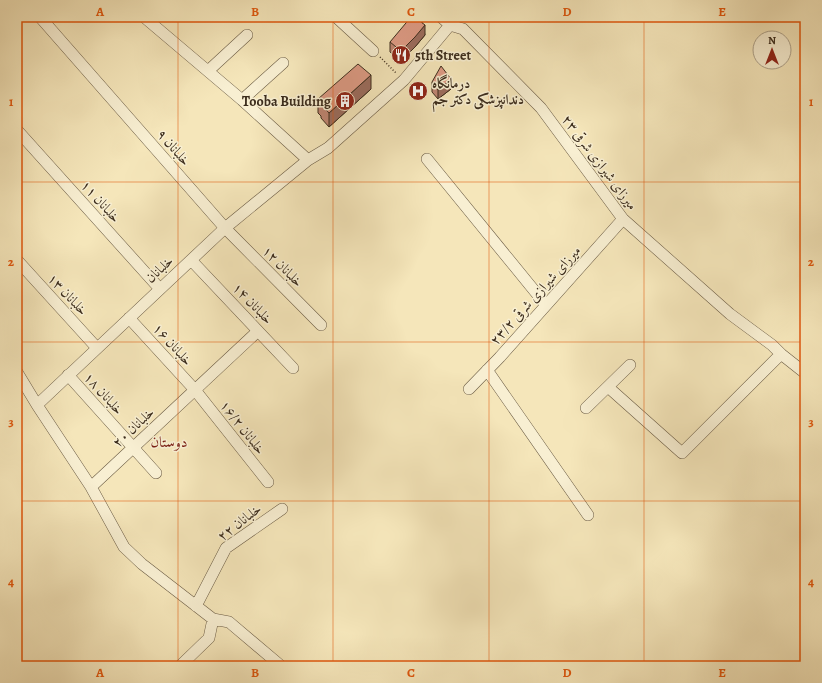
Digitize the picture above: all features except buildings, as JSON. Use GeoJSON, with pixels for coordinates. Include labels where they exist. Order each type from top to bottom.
{"type":"FeatureCollection","features":[{"type":"Feature","properties":{"kind":"street","name":"۹ خلبانان"},"geometry":{"type":"LineString","coordinates":[[40,17],[225,228]]}},
{"type":"Feature","properties":{"kind":"street"},"geometry":{"type":"LineString","coordinates":[[144,17],[242,100],[308,160]]}},
{"type":"Feature","properties":{"kind":"street"},"geometry":{"type":"LineString","coordinates":[[336,17],[373,51]]}},
{"type":"Feature","properties":{"kind":"street","name":"۲۳ میرزای شیرازی شرقی"},"geometry":{"type":"LineString","coordinates":[[441,17],[452,21],[463,29],[541,108],[623,219],[730,314],[772,345],[805,373]]}},
{"type":"Feature","properties":{"kind":"street","name":"خلبانان"},"geometry":{"type":"LineString","coordinates":[[37,405],[225,228],[308,160],[328,148],[404,80],[452,21]]}},
{"type":"Feature","properties":{"kind":"street"},"geometry":{"type":"LineString","coordinates":[[208,71],[247,35]]}},
{"type":"Feature","properties":{"kind":"street"},"geometry":{"type":"LineString","coordinates":[[242,100],[282,63]]}},
{"type":"Feature","properties":{"kind":"street","name":"۱۱ خلبانان"},"geometry":{"type":"LineString","coordinates":[[18,132],[160,289]]}},
{"type":"Feature","properties":{"kind":"street"},"geometry":{"type":"LineString","coordinates":[[427,159],[546,305]]}},
{"type":"Feature","properties":{"kind":"street","name":"۲۳/۲ میرزای شیرازی شرقی"},"geometry":{"type":"LineString","coordinates":[[469,390],[623,219]]}},
{"type":"Feature","properties":{"kind":"street","name":"۱۲ خلبانان"},"geometry":{"type":"LineString","coordinates":[[225,228],[321,325]]}},
{"type":"Feature","properties":{"kind":"street","name":"۱۳ خلبانان"},"geometry":{"type":"LineString","coordinates":[[17,260],[97,348]]}},
{"type":"Feature","properties":{"kind":"street","name":"۱۴ خلبانان"},"geometry":{"type":"LineString","coordinates":[[191,260],[293,368]]}},
{"type":"Feature","properties":{"kind":"street","name":"۱۶ خلبانان"},"geometry":{"type":"LineString","coordinates":[[129,318],[195,390]]}},
{"type":"Feature","properties":{"kind":"street","name":"۲۰ خلبانان"},"geometry":{"type":"LineString","coordinates":[[91,487],[258,331]]}},
{"type":"Feature","properties":{"kind":"street"},"geometry":{"type":"LineString","coordinates":[[608,387],[682,453],[781,354]]}},
{"type":"Feature","properties":{"kind":"street"},"geometry":{"type":"LineString","coordinates":[[586,408],[630,365]]}},
{"type":"Feature","properties":{"kind":"street"},"geometry":{"type":"LineString","coordinates":[[487,370],[588,515]]}},
{"type":"Feature","properties":{"kind":"street"},"geometry":{"type":"LineString","coordinates":[[17,372],[91,487],[124,546],[142,564],[213,619],[229,622],[281,666]]}},
{"type":"Feature","properties":{"kind":"street","name":"۱۸ خلبانان"},"geometry":{"type":"LineString","coordinates":[[68,375],[156,473]]}},
{"type":"Feature","properties":{"kind":"street","name":"۱۶/۲ خلبانان"},"geometry":{"type":"LineString","coordinates":[[195,390],[268,482]]}},
{"type":"Feature","properties":{"kind":"street","name":"۲۲ خلبانان"},"geometry":{"type":"LineString","coordinates":[[196,606],[226,548],[282,508]]}},
{"type":"Feature","properties":{"kind":"street"},"geometry":{"type":"LineString","coordinates":[[180,666],[209,638],[213,619]]}},
{"type":"Feature","properties":{"kind":"path"},"geometry":{"type":"LineString","coordinates":[[373,51],[404,80]]}},
{"type":"Feature","properties":{"kind":"place","name":"5th Street"},"geometry":{"type":"Point","coordinates":[401,55]}},
{"type":"Feature","properties":{"kind":"place","name":"درمانگاه دندانپزشکی دکتر جم"},"geometry":{"type":"Point","coordinates":[418,91]}},
{"type":"Feature","properties":{"kind":"place","name":"Tooba Building"},"geometry":{"type":"Point","coordinates":[345,101]}},
{"type":"Feature","properties":{"kind":"district","name":"دوستان"},"geometry":{"type":"Point","coordinates":[169,442]}}]}
